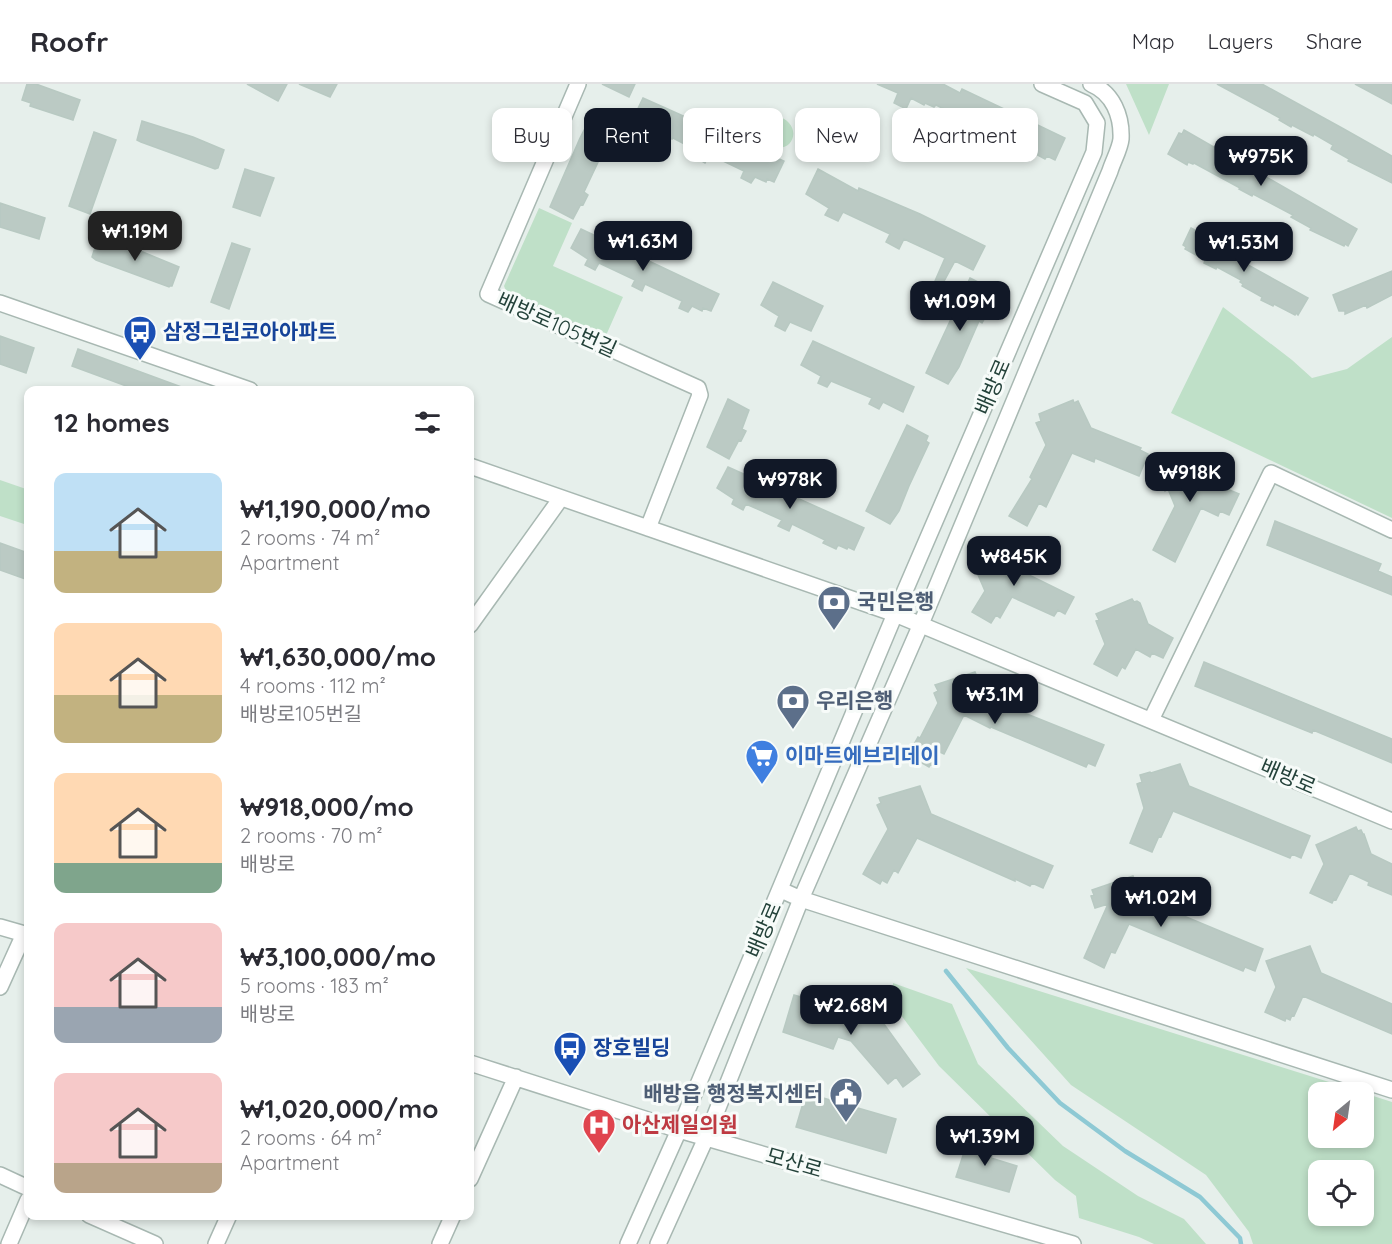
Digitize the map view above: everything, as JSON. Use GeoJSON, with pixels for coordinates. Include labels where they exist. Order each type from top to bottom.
{"type":"FeatureCollection","features":[{"type":"Feature","properties":{"kind":"street","name":"배방로105번길"},"geometry":{"type":"LineString","coordinates":[[578,84],[488,294],[698,388],[700,395],[648,528]]}},
{"type":"Feature","properties":{"kind":"street","name":"배방로"},"geometry":{"type":"LineString","coordinates":[[628,1244],[679,1130],[895,614],[1094,152],[1098,123],[1085,103],[1042,84]]}},
{"type":"Feature","properties":{"kind":"street","name":"배방로"},"geometry":{"type":"LineString","coordinates":[[658,1244],[706,1138],[801,899],[921,624],[1110,171],[1121,140],[1118,111],[1103,89],[1091,84]]}},
{"type":"Feature","properties":{"kind":"street"},"geometry":{"type":"LineString","coordinates":[[0,303],[239,386]]}},
{"type":"Feature","properties":{"kind":"street","name":"배방로"},"geometry":{"type":"LineString","coordinates":[[474,467],[921,624],[1392,821]]}},
{"type":"Feature","properties":{"kind":"street"},"geometry":{"type":"LineString","coordinates":[[1150,720],[1271,473],[1392,530]]}},
{"type":"Feature","properties":{"kind":"street"},"geometry":{"type":"LineString","coordinates":[[474,619],[561,498]]}},
{"type":"Feature","properties":{"kind":"street"},"geometry":{"type":"LineString","coordinates":[[781,890],[801,899],[1392,1090]]}},
{"type":"Feature","properties":{"kind":"street"},"geometry":{"type":"LineString","coordinates":[[0,927],[24,934]]}},
{"type":"Feature","properties":{"kind":"street"},"geometry":{"type":"LineString","coordinates":[[0,987],[24,939]]}},
{"type":"Feature","properties":{"kind":"street","name":"모산로"},"geometry":{"type":"LineString","coordinates":[[474,1064],[679,1130],[1041,1239],[1073,1244]]}},
{"type":"Feature","properties":{"kind":"street"},"geometry":{"type":"LineString","coordinates":[[474,1170],[516,1077]]}},
{"type":"Feature","properties":{"kind":"street"},"geometry":{"type":"LineString","coordinates":[[0,1175],[24,1186]]}},
{"type":"Feature","properties":{"kind":"street"},"geometry":{"type":"LineString","coordinates":[[9,1244],[24,1209]]}},
{"type":"Feature","properties":{"kind":"street"},"geometry":{"type":"LineString","coordinates":[[100,1220],[155,1244]]}},
{"type":"Feature","properties":{"kind":"street"},"geometry":{"type":"LineString","coordinates":[[216,1244],[227,1220]]}},
{"type":"Feature","properties":{"kind":"street"},"geometry":{"type":"LineString","coordinates":[[440,1244],[451,1220]]}},
{"type":"Feature","properties":{"kind":"green space"},"geometry":{"type":"Polygon","coordinates":[[[1126,84],[1169,84],[1149,135],[1126,84]]]}},
{"type":"Feature","properties":{"kind":"green space"},"geometry":{"type":"Polygon","coordinates":[[[783,119],[792,127],[793,135],[791,142],[783,147],[783,119]]]}},
{"type":"Feature","properties":{"kind":"green space"},"geometry":{"type":"Polygon","coordinates":[[[539,208],[572,223],[553,266],[623,297],[604,340],[509,298],[504,286],[539,208]]]}},
{"type":"Feature","properties":{"kind":"green space"},"geometry":{"type":"Polygon","coordinates":[[[1223,307],[1312,378],[1347,369],[1392,337],[1392,518],[1171,413],[1223,307]]]}},
{"type":"Feature","properties":{"kind":"green space"},"geometry":{"type":"Polygon","coordinates":[[[0,480],[24,488],[24,524],[0,516],[0,480]]]}},
{"type":"Feature","properties":{"kind":"green space"},"geometry":{"type":"Polygon","coordinates":[[[966,968],[1329,1082],[1308,1082],[1308,1148],[1374,1148],[1374,1096],[1392,1102],[1392,1244],[1253,1244],[1249,1232],[1206,1175],[1071,1085],[966,968]]]}},
{"type":"Feature","properties":{"kind":"green space"},"geometry":{"type":"Polygon","coordinates":[[[893,983],[952,1004],[978,1064],[1063,1146],[1138,1196],[1184,1219],[1206,1244],[1154,1244],[1079,1218],[1076,1196],[1055,1180],[939,1066],[892,1003],[893,983]]]}},
{"type":"Feature","properties":{"kind":"building"},"geometry":{"type":"Polygon","coordinates":[[[27,84],[36,84],[80,100],[73,120],[30,106],[31,103],[22,100],[27,84]]]}},
{"type":"Feature","properties":{"kind":"building"},"geometry":{"type":"Polygon","coordinates":[[[247,84],[287,84],[278,101],[247,84]]]}},
{"type":"Feature","properties":{"kind":"building"},"geometry":{"type":"Polygon","coordinates":[[[299,84],[337,84],[330,97],[299,84]]]}},
{"type":"Feature","properties":{"kind":"building"},"geometry":{"type":"Polygon","coordinates":[[[602,84],[635,84],[629,97],[602,84]]]}},
{"type":"Feature","properties":{"kind":"building"},"geometry":{"type":"Polygon","coordinates":[[[877,84],[943,84],[960,93],[962,89],[1002,108],[942,108],[925,103],[924,105],[911,98],[906,108],[904,108],[894,103],[898,93],[877,84]]]}},
{"type":"Feature","properties":{"kind":"building"},"geometry":{"type":"Polygon","coordinates":[[[1217,84],[1262,84],[1392,156],[1392,183],[1348,161],[1349,159],[1331,149],[1333,145],[1314,134],[1313,136],[1292,125],[1291,127],[1279,120],[1280,118],[1217,84]]]}},
{"type":"Feature","properties":{"kind":"building"},"geometry":{"type":"Polygon","coordinates":[[[1355,84],[1392,84],[1392,104],[1355,84]]]}},
{"type":"Feature","properties":{"kind":"building"},"geometry":{"type":"Polygon","coordinates":[[[643,98],[665,108],[638,108],[643,98]]]}},
{"type":"Feature","properties":{"kind":"building"},"geometry":{"type":"Polygon","coordinates":[[[671,111],[683,116],[683,143],[672,139],[671,111]]]}},
{"type":"Feature","properties":{"kind":"building"},"geometry":{"type":"Polygon","coordinates":[[[142,121],[193,137],[224,150],[218,168],[215,169],[137,140],[142,121]]]}},
{"type":"Feature","properties":{"kind":"building"},"geometry":{"type":"Polygon","coordinates":[[[1038,125],[1065,138],[1055,160],[1047,156],[1045,159],[1038,155],[1038,125]]]}},
{"type":"Feature","properties":{"kind":"building"},"geometry":{"type":"Polygon","coordinates":[[[584,130],[584,162],[598,162],[584,192],[588,195],[573,219],[550,207],[570,162],[572,162],[584,130]]]}},
{"type":"Feature","properties":{"kind":"building"},"geometry":{"type":"Polygon","coordinates":[[[1184,130],[1357,229],[1348,246],[1310,230],[1311,228],[1291,217],[1293,215],[1253,194],[1252,196],[1194,163],[1188,162],[1187,165],[1168,154],[1179,133],[1182,134],[1184,130]]]}},
{"type":"Feature","properties":{"kind":"building"},"geometry":{"type":"Polygon","coordinates":[[[94,132],[116,140],[90,214],[69,206],[94,132]]]}},
{"type":"Feature","properties":{"kind":"building"},"geometry":{"type":"Polygon","coordinates":[[[784,161],[774,182],[767,179],[766,182],[755,177],[751,183],[741,178],[744,171],[725,162],[784,161]]]}},
{"type":"Feature","properties":{"kind":"building"},"geometry":{"type":"Polygon","coordinates":[[[245,169],[274,178],[260,216],[233,207],[245,169]]]}},
{"type":"Feature","properties":{"kind":"building"},"geometry":{"type":"Polygon","coordinates":[[[818,169],[858,191],[859,188],[920,214],[985,246],[973,270],[955,261],[942,285],[935,281],[945,258],[904,239],[899,249],[886,242],[890,234],[843,212],[838,221],[825,215],[829,208],[806,194],[818,169]]]}},
{"type":"Feature","properties":{"kind":"building"},"geometry":{"type":"Polygon","coordinates":[[[0,203],[45,218],[39,239],[0,227],[0,203]]]}},
{"type":"Feature","properties":{"kind":"building"},"geometry":{"type":"Polygon","coordinates":[[[1191,228],[1251,261],[1248,265],[1308,298],[1298,315],[1261,300],[1262,297],[1242,286],[1241,280],[1204,263],[1205,260],[1185,249],[1183,245],[1191,228]]]}},
{"type":"Feature","properties":{"kind":"building"},"geometry":{"type":"Polygon","coordinates":[[[581,229],[719,294],[711,311],[703,308],[702,311],[692,306],[688,312],[679,308],[682,301],[645,284],[642,291],[632,286],[635,280],[599,263],[595,270],[585,265],[588,259],[571,248],[581,229]]]}},
{"type":"Feature","properties":{"kind":"building"},"geometry":{"type":"Polygon","coordinates":[[[98,238],[138,250],[179,267],[172,286],[169,287],[96,260],[92,257],[98,238]]]}},
{"type":"Feature","properties":{"kind":"building"},"geometry":{"type":"Polygon","coordinates":[[[232,243],[250,249],[229,309],[211,302],[232,243]]]}},
{"type":"Feature","properties":{"kind":"building"},"geometry":{"type":"Polygon","coordinates":[[[1392,271],[1392,295],[1367,308],[1366,305],[1345,314],[1345,311],[1339,311],[1333,295],[1392,271]]]}},
{"type":"Feature","properties":{"kind":"building"},"geometry":{"type":"Polygon","coordinates":[[[970,278],[990,288],[987,293],[990,295],[984,306],[990,309],[982,323],[979,321],[959,367],[948,384],[926,373],[970,278]]]}},
{"type":"Feature","properties":{"kind":"building"},"geometry":{"type":"Polygon","coordinates":[[[773,282],[823,306],[811,331],[790,322],[785,331],[775,326],[779,316],[761,305],[773,282]]]}},
{"type":"Feature","properties":{"kind":"building"},"geometry":{"type":"Polygon","coordinates":[[[0,336],[34,348],[26,373],[0,364],[0,336]]]}},
{"type":"Feature","properties":{"kind":"building"},"geometry":{"type":"Polygon","coordinates":[[[813,341],[914,387],[903,412],[883,402],[879,409],[869,404],[872,398],[831,381],[827,387],[818,383],[821,376],[801,365],[813,341]]]}},
{"type":"Feature","properties":{"kind":"building"},"geometry":{"type":"Polygon","coordinates":[[[78,349],[179,386],[126,386],[72,366],[78,349]]]}},
{"type":"Feature","properties":{"kind":"building"},"geometry":{"type":"Polygon","coordinates":[[[728,399],[749,410],[742,429],[746,431],[729,459],[707,447],[728,399]]]}},
{"type":"Feature","properties":{"kind":"building"},"geometry":{"type":"Polygon","coordinates":[[[1073,400],[1074,403],[1078,401],[1091,428],[1141,448],[1140,450],[1148,454],[1139,476],[1095,458],[1094,462],[1072,453],[1046,507],[1039,503],[1027,526],[1009,516],[1032,479],[1030,477],[1046,445],[1036,423],[1041,421],[1039,414],[1073,400]]]}},
{"type":"Feature","properties":{"kind":"building"},"geometry":{"type":"Polygon","coordinates":[[[907,425],[928,436],[926,441],[929,443],[899,511],[890,524],[866,511],[907,425]]]}},
{"type":"Feature","properties":{"kind":"building"},"geometry":{"type":"Polygon","coordinates":[[[1198,456],[1199,460],[1203,458],[1215,484],[1239,494],[1229,515],[1220,511],[1218,516],[1201,508],[1175,562],[1153,550],[1175,506],[1158,474],[1198,456]]]}},
{"type":"Feature","properties":{"kind":"building"},"geometry":{"type":"Polygon","coordinates":[[[728,467],[864,528],[854,550],[838,545],[836,549],[823,543],[825,540],[792,524],[789,531],[778,526],[782,520],[746,504],[743,510],[732,504],[734,499],[717,488],[728,467]]]}},
{"type":"Feature","properties":{"kind":"building"},"geometry":{"type":"Polygon","coordinates":[[[1275,521],[1381,564],[1378,571],[1392,577],[1392,595],[1267,545],[1275,521]]]}},
{"type":"Feature","properties":{"kind":"building"},"geometry":{"type":"Polygon","coordinates":[[[0,543],[24,552],[24,579],[0,570],[0,543]]]}},
{"type":"Feature","properties":{"kind":"building"},"geometry":{"type":"Polygon","coordinates":[[[1012,546],[1019,552],[1029,575],[1074,597],[1065,614],[1058,610],[1054,616],[1012,597],[1000,618],[996,615],[991,623],[972,612],[985,591],[975,568],[978,567],[975,561],[1012,546]]]}},
{"type":"Feature","properties":{"kind":"building"},"geometry":{"type":"Polygon","coordinates":[[[1132,599],[1140,603],[1148,624],[1173,638],[1163,658],[1152,653],[1150,657],[1136,649],[1125,669],[1122,667],[1117,676],[1094,664],[1105,644],[1096,621],[1099,620],[1096,614],[1132,599]]]}},
{"type":"Feature","properties":{"kind":"building"},"geometry":{"type":"Polygon","coordinates":[[[1204,662],[1392,739],[1392,763],[1313,730],[1312,733],[1195,686],[1204,662]]]}},
{"type":"Feature","properties":{"kind":"building"},"geometry":{"type":"Polygon","coordinates":[[[975,672],[987,698],[1104,745],[1095,766],[1088,763],[1086,767],[964,715],[944,754],[940,752],[933,765],[929,767],[908,755],[918,737],[920,738],[938,703],[934,693],[938,691],[935,685],[975,672]]]}},
{"type":"Feature","properties":{"kind":"building"},"geometry":{"type":"Polygon","coordinates":[[[1180,764],[1189,786],[1310,836],[1301,858],[1292,854],[1290,858],[1173,811],[1152,852],[1130,843],[1144,808],[1137,784],[1142,782],[1140,775],[1180,764]]]}},
{"type":"Feature","properties":{"kind":"building"},"geometry":{"type":"Polygon","coordinates":[[[920,786],[931,814],[1053,866],[1043,888],[1032,883],[1030,886],[1015,879],[1015,881],[917,838],[898,873],[894,870],[887,883],[882,880],[880,884],[863,874],[888,829],[877,805],[881,803],[879,798],[920,786]]]}},
{"type":"Feature","properties":{"kind":"building"},"geometry":{"type":"Polygon","coordinates":[[[1356,827],[1364,834],[1371,854],[1392,864],[1392,895],[1368,885],[1369,882],[1350,873],[1336,900],[1334,899],[1332,903],[1310,893],[1324,864],[1316,845],[1356,827]]]}},
{"type":"Feature","properties":{"kind":"building"},"geometry":{"type":"Polygon","coordinates":[[[1133,876],[1143,899],[1263,949],[1255,971],[1245,967],[1243,971],[1129,924],[1115,953],[1111,952],[1104,968],[1084,958],[1108,904],[1095,908],[1091,896],[1094,895],[1092,890],[1133,876]]]}},
{"type":"Feature","properties":{"kind":"building"},"geometry":{"type":"Polygon","coordinates":[[[1310,946],[1321,973],[1392,1004],[1392,1034],[1303,996],[1290,1020],[1286,1018],[1285,1021],[1265,1012],[1276,987],[1266,961],[1310,946]]]}},
{"type":"Feature","properties":{"kind":"building"},"geometry":{"type":"Polygon","coordinates":[[[794,995],[881,1020],[920,1074],[903,1087],[896,1077],[888,1084],[851,1041],[838,1037],[833,1049],[783,1032],[794,995]]]}},
{"type":"Feature","properties":{"kind":"building","name":"배방읍 행정복지센터"},"geometry":{"type":"Polygon","coordinates":[[[806,1093],[896,1119],[886,1153],[796,1127],[806,1093]]]}},
{"type":"Feature","properties":{"kind":"building"},"geometry":{"type":"Polygon","coordinates":[[[968,1140],[995,1147],[991,1158],[1017,1166],[1009,1192],[956,1177],[968,1140]]]}},
{"type":"Feature","properties":{"kind":"waterway"},"geometry":{"type":"LineString","coordinates":[[946,971],[1008,1048],[1060,1103],[1125,1151],[1200,1197],[1240,1238],[1241,1244]]}},
{"type":"Feature","properties":{"kind":"place","name":"삼정그린코아아파트"},"geometry":{"type":"Point","coordinates":[140,361]}},
{"type":"Feature","properties":{"kind":"place","name":"국민은행"},"geometry":{"type":"Point","coordinates":[834,631]}},
{"type":"Feature","properties":{"kind":"place","name":"우리은행"},"geometry":{"type":"Point","coordinates":[793,730]}},
{"type":"Feature","properties":{"kind":"place","name":"이마트에브리데이"},"geometry":{"type":"Point","coordinates":[762,785]}},
{"type":"Feature","properties":{"kind":"place","name":"장호빌딩"},"geometry":{"type":"Point","coordinates":[570,1077]}},
{"type":"Feature","properties":{"kind":"place","name":"배방읍 행정복지센터"},"geometry":{"type":"Point","coordinates":[846,1123]}},
{"type":"Feature","properties":{"kind":"place","name":"아산제일의원"},"geometry":{"type":"Point","coordinates":[599,1154]}}]}
